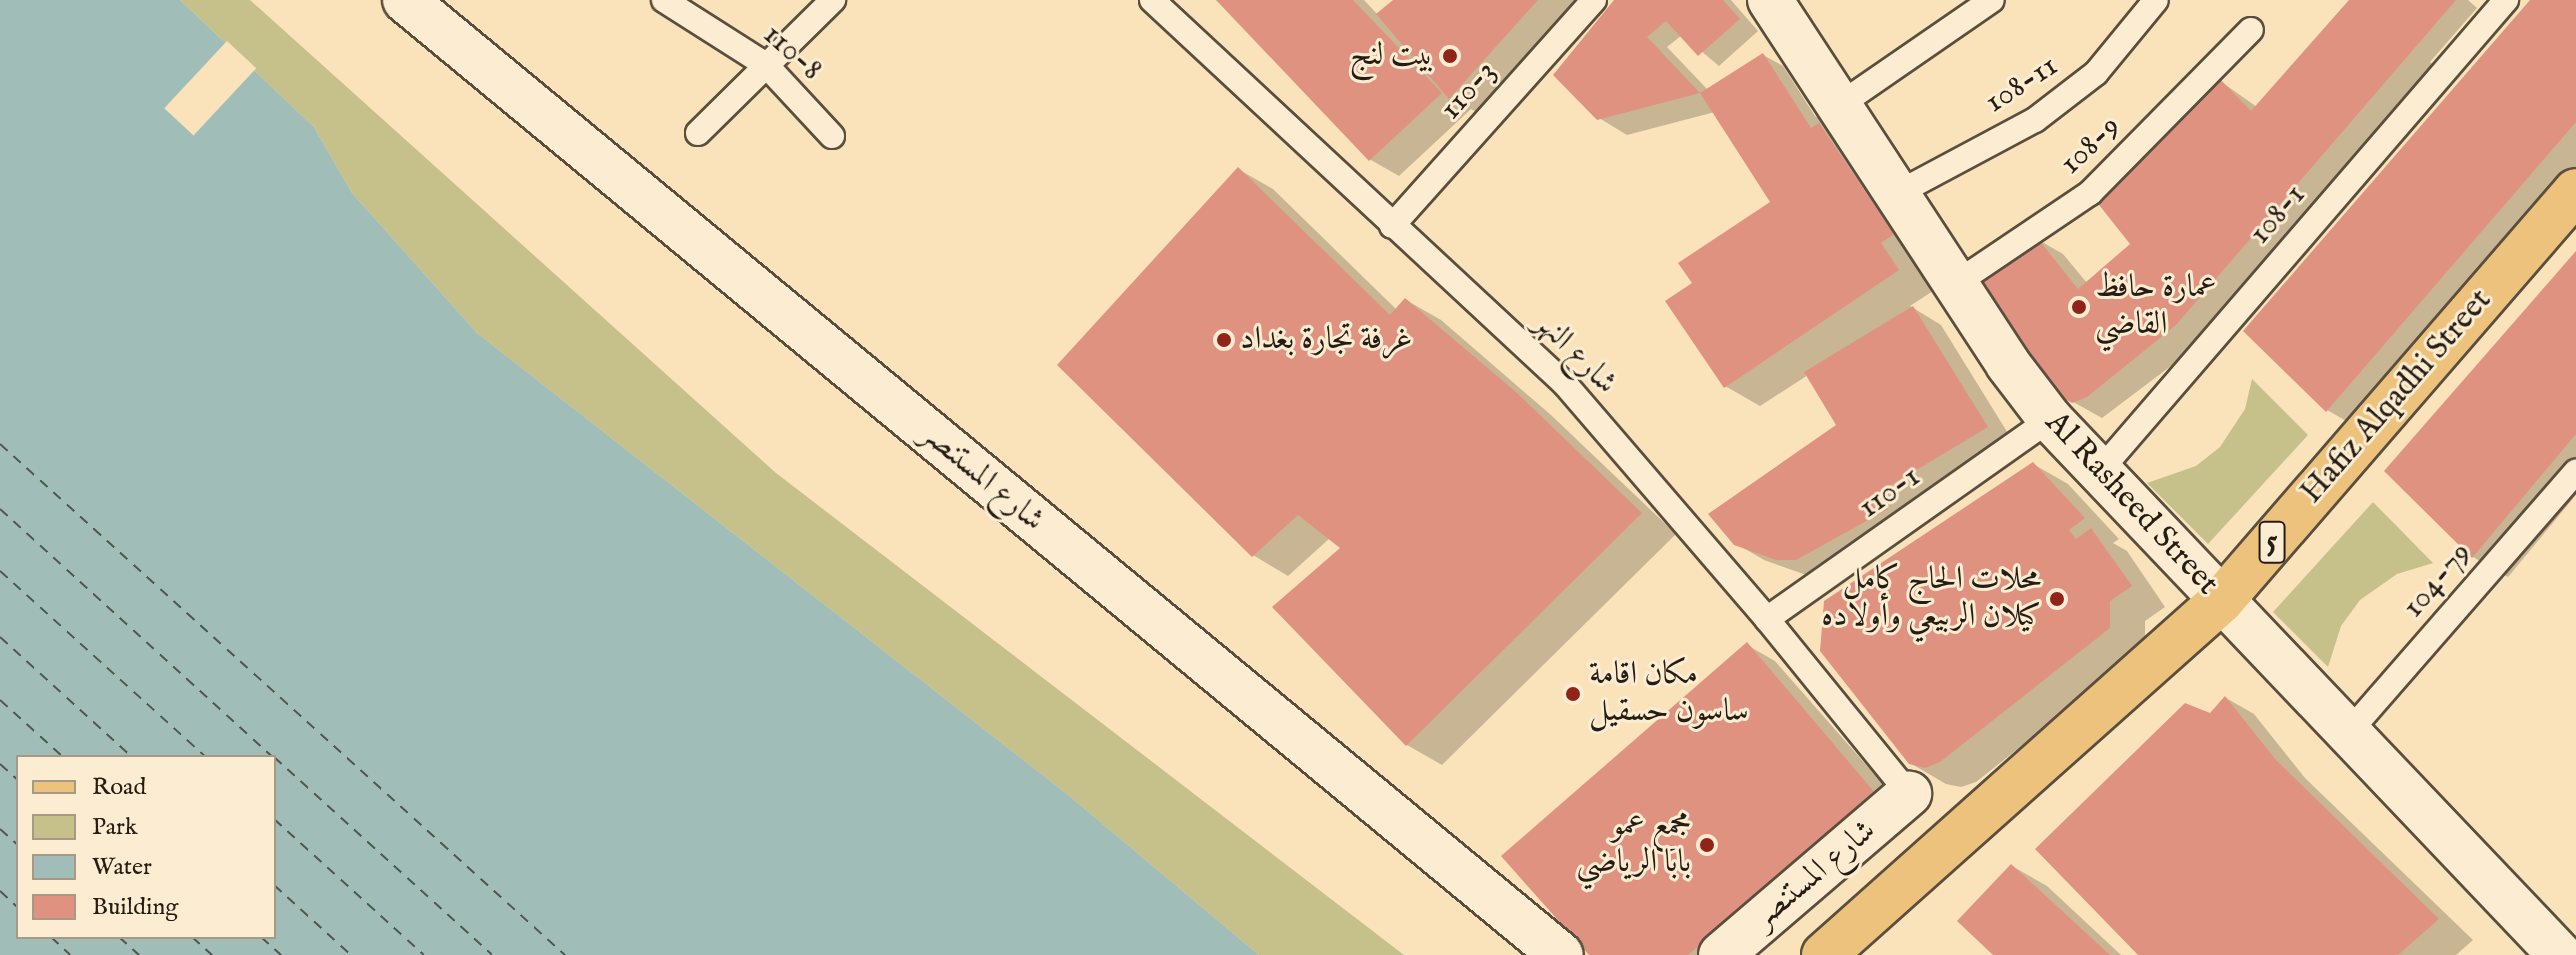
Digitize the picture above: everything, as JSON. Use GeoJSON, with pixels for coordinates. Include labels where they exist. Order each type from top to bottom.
{"type":"FeatureCollection","features":[{"type":"Feature","properties":{"kind":"main road","name":"Hafiz Alqadhi Street"},"geometry":{"type":"LineString","coordinates":[[1824,955],[2221,601],[2576,191]]}},
{"type":"Feature","properties":{"kind":"street","name":"شارع المستنصر"},"geometry":{"type":"LineString","coordinates":[[405,0],[1561,955]]}},
{"type":"Feature","properties":{"kind":"street","name":"Al Rasheed Street"},"geometry":{"type":"LineString","coordinates":[[1770,0],[1841,104],[1955,284],[2050,419],[2554,953]]}},
{"type":"Feature","properties":{"kind":"street","name":"شارع المستنصر"},"geometry":{"type":"LineString","coordinates":[[1721,955],[1909,794]]}},
{"type":"Feature","properties":{"kind":"lane","name":"110-8"},"geometry":{"type":"LineString","coordinates":[[664,0],[766,65],[832,136]]}},
{"type":"Feature","properties":{"kind":"lane"},"geometry":{"type":"LineString","coordinates":[[698,133],[833,0]]}},
{"type":"Feature","properties":{"kind":"lane","name":"شارع النهر"},"geometry":{"type":"LineString","coordinates":[[1152,0],[1565,384],[1767,619],[1909,794]]}},
{"type":"Feature","properties":{"kind":"lane","name":"110-3"},"geometry":{"type":"LineString","coordinates":[[1392,226],[1594,0]]}},
{"type":"Feature","properties":{"kind":"lane"},"geometry":{"type":"LineString","coordinates":[[1841,104],[1992,0]]}},
{"type":"Feature","properties":{"kind":"lane","name":"108-11"},"geometry":{"type":"LineString","coordinates":[[1898,193],[2035,120],[2096,73],[2156,0]]}},
{"type":"Feature","properties":{"kind":"lane","name":"108-1"},"geometry":{"type":"LineString","coordinates":[[2098,473],[2506,0]]}},
{"type":"Feature","properties":{"kind":"lane","name":"108-9"},"geometry":{"type":"LineString","coordinates":[[1955,284],[2090,193],[2251,30]]}},
{"type":"Feature","properties":{"kind":"lane","name":"110-1"},"geometry":{"type":"LineString","coordinates":[[1767,619],[2050,419]]}},
{"type":"Feature","properties":{"kind":"lane","name":"104-79"},"geometry":{"type":"LineString","coordinates":[[2348,733],[2576,472]]}},
{"type":"Feature","properties":{"kind":"green space"},"geometry":{"type":"Polygon","coordinates":[[[180,0],[250,0],[776,473],[1404,955],[1259,955],[1067,794],[477,333],[352,193],[314,127],[180,0]]]}},
{"type":"Feature","properties":{"kind":"green space"},"geometry":{"type":"Polygon","coordinates":[[[2252,379],[2308,435],[2208,544],[2147,483],[2196,466],[2220,447],[2245,409],[2252,379]]]}},
{"type":"Feature","properties":{"kind":"green space"},"geometry":{"type":"Polygon","coordinates":[[[2373,502],[2433,563],[2397,574],[2360,600],[2341,626],[2328,667],[2273,612],[2373,502]]]}},
{"type":"Feature","properties":{"kind":"water"},"geometry":{"type":"Polygon","coordinates":[[[0,0],[180,0],[314,127],[352,193],[477,333],[1067,794],[1259,955],[0,955],[0,0]]]}},
{"type":"Feature","properties":{"kind":"pier"},"geometry":{"type":"Polygon","coordinates":[[[227,41],[256,68],[194,136],[164,108],[227,41]]]}},
{"type":"Feature","properties":{"kind":"building"},"geometry":{"type":"Polygon","coordinates":[[[1216,0],[1353,0],[1442,93],[1369,161],[1216,0]]]}},
{"type":"Feature","properties":{"kind":"building","name":"بيت لنج"},"geometry":{"type":"Polygon","coordinates":[[[1393,0],[1538,0],[1449,99],[1376,14],[1393,0]]]}},
{"type":"Feature","properties":{"kind":"building"},"geometry":{"type":"Polygon","coordinates":[[[1614,0],[1723,0],[1740,19],[1698,56],[1666,21],[1647,37],[1700,93],[1597,120],[1553,75],[1614,0]]]}},
{"type":"Feature","properties":{"kind":"building"},"geometry":{"type":"Polygon","coordinates":[[[2349,0],[2456,0],[2176,325],[2087,397],[2072,403],[2057,395],[1978,276],[2035,235],[2078,289],[2130,244],[2092,196],[2219,78],[2251,111],[2349,0]]]}},
{"type":"Feature","properties":{"kind":"building"},"geometry":{"type":"Polygon","coordinates":[[[2530,0],[2576,0],[2576,122],[2326,412],[2243,331],[2530,0]]]}},
{"type":"Feature","properties":{"kind":"building"},"geometry":{"type":"Polygon","coordinates":[[[1763,53],[1811,128],[1819,123],[1894,234],[1881,243],[1899,270],[1724,388],[1665,301],[1692,283],[1678,263],[1770,202],[1700,93],[1763,53]]]}},
{"type":"Feature","properties":{"kind":"building"},"geometry":{"type":"Polygon","coordinates":[[[1238,167],[1390,315],[1405,298],[1516,392],[1642,513],[1406,746],[1272,607],[1340,548],[1298,515],[1252,557],[1057,365],[1238,167]]]}},
{"type":"Feature","properties":{"kind":"building"},"geometry":{"type":"Polygon","coordinates":[[[2576,251],[2576,434],[2472,558],[2384,471],[2576,251]]]}},
{"type":"Feature","properties":{"kind":"building"},"geometry":{"type":"Polygon","coordinates":[[[1913,306],[1988,427],[1878,493],[1888,509],[1796,560],[1776,560],[1734,545],[1708,514],[1836,425],[1804,372],[1913,306]]]}},
{"type":"Feature","properties":{"kind":"building"},"geometry":{"type":"Polygon","coordinates":[[[2033,462],[2085,518],[2069,530],[2076,539],[2091,528],[2132,586],[2110,601],[2110,628],[1940,762],[1925,768],[1909,764],[1820,651],[1824,601],[2033,462]]]}},
{"type":"Feature","properties":{"kind":"building","name":"مجمع عمو بابا الرياضي"},"geometry":{"type":"Polygon","coordinates":[[[1747,642],[1876,794],[1688,955],[1589,955],[1501,856],[1747,642]]]}},
{"type":"Feature","properties":{"kind":"building"},"geometry":{"type":"Polygon","coordinates":[[[2225,696],[2276,760],[2439,919],[2398,955],[2138,955],[2035,849],[2185,703],[2210,713],[2225,696]]]}},
{"type":"Feature","properties":{"kind":"building"},"geometry":{"type":"Polygon","coordinates":[[[2011,864],[2110,955],[1993,955],[1957,921],[2011,864]]]}},
{"type":"Feature","properties":{"kind":"ferry route"},"geometry":{"type":"LineString","coordinates":[[0,444],[565,955]]}},
{"type":"Feature","properties":{"kind":"ferry route"},"geometry":{"type":"LineString","coordinates":[[0,509],[271,755]]}},
{"type":"Feature","properties":{"kind":"ferry route"},"geometry":{"type":"LineString","coordinates":[[0,571],[204,755]]}},
{"type":"Feature","properties":{"kind":"ferry route"},"geometry":{"type":"LineString","coordinates":[[0,637],[130,755]]}},
{"type":"Feature","properties":{"kind":"ferry route"},"geometry":{"type":"LineString","coordinates":[[0,700],[61,755]]}},
{"type":"Feature","properties":{"kind":"ferry route"},"geometry":{"type":"LineString","coordinates":[[276,759],[492,955]]}},
{"type":"Feature","properties":{"kind":"ferry route"},"geometry":{"type":"LineString","coordinates":[[0,764],[16,778]]}},
{"type":"Feature","properties":{"kind":"ferry route"},"geometry":{"type":"LineString","coordinates":[[276,821],[424,955]]}},
{"type":"Feature","properties":{"kind":"ferry route"},"geometry":{"type":"LineString","coordinates":[[0,829],[16,843]]}},
{"type":"Feature","properties":{"kind":"ferry route"},"geometry":{"type":"LineString","coordinates":[[276,887],[351,955]]}},
{"type":"Feature","properties":{"kind":"ferry route"},"geometry":{"type":"LineString","coordinates":[[0,891],[16,906]]}},
{"type":"Feature","properties":{"kind":"ferry route"},"geometry":{"type":"LineString","coordinates":[[53,939],[70,955]]}},
{"type":"Feature","properties":{"kind":"ferry route"},"geometry":{"type":"LineString","coordinates":[[121,939],[139,955]]}},
{"type":"Feature","properties":{"kind":"ferry route"},"geometry":{"type":"LineString","coordinates":[[194,939],[212,955]]}},
{"type":"Feature","properties":{"kind":"ferry route"},"geometry":{"type":"LineString","coordinates":[[263,939],[281,955]]}},
{"type":"Feature","properties":{"kind":"place","name":"بيت لنج"},"geometry":{"type":"Point","coordinates":[1450,56]}},
{"type":"Feature","properties":{"kind":"place","name":"عمارة حافظ القاضي"},"geometry":{"type":"Point","coordinates":[2079,307]}},
{"type":"Feature","properties":{"kind":"place","name":"غرفة تجارة بغداد"},"geometry":{"type":"Point","coordinates":[1224,340]}},
{"type":"Feature","properties":{"kind":"place","name":"محلات الحاج كامل كيلان الربيعي وأولاده"},"geometry":{"type":"Point","coordinates":[2057,599]}},
{"type":"Feature","properties":{"kind":"place","name":"مكان اقامة ساسون حسقيل"},"geometry":{"type":"Point","coordinates":[1573,694]}},
{"type":"Feature","properties":{"kind":"place","name":"مجمع عمو بابا الرياضي"},"geometry":{"type":"Point","coordinates":[1707,845]}}]}
